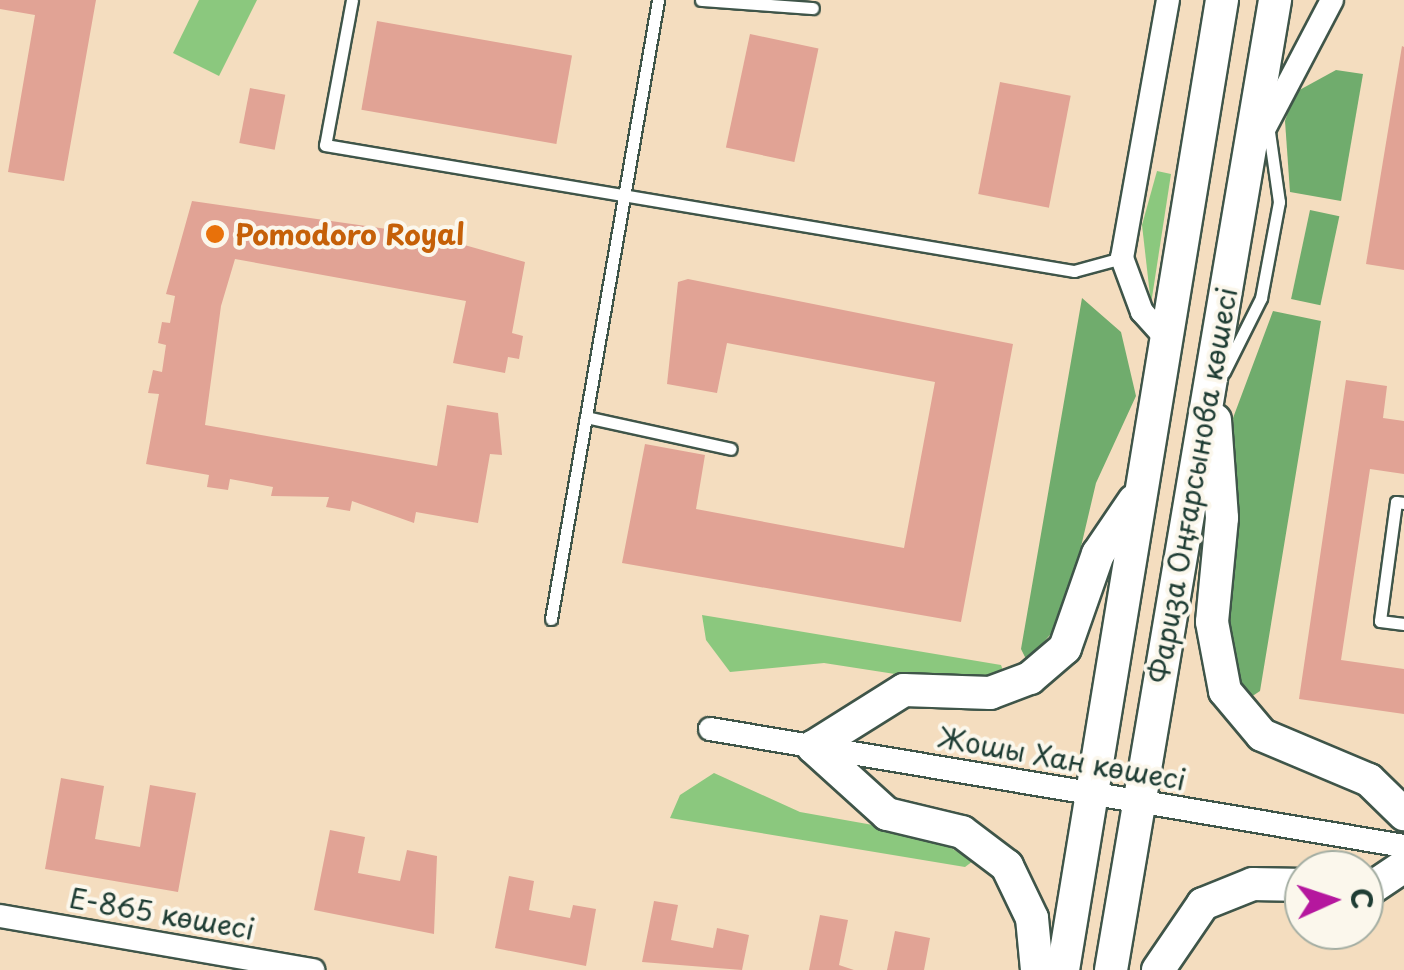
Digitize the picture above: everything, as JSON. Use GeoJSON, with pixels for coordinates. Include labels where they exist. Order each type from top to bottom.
{"type":"FeatureCollection","features":[{"type":"Feature","properties":{"kind":"street"},"geometry":{"type":"LineString","coordinates":[[1162,334],[1142,312],[1122,258],[1168,0]]}},
{"type":"Feature","properties":{"kind":"street","name":"Фариза Оңғарсынова көшесі"},"geometry":{"type":"LineString","coordinates":[[1063,970],[1142,489],[1162,334],[1222,0]]}},
{"type":"Feature","properties":{"kind":"street"},"geometry":{"type":"LineString","coordinates":[[1248,159],[1241,104],[1254,0]]}},
{"type":"Feature","properties":{"kind":"street","name":"Фариза Оңғарсынова көшесі"},"geometry":{"type":"LineString","coordinates":[[1112,970],[1275,0]]}},
{"type":"Feature","properties":{"kind":"street"},"geometry":{"type":"LineString","coordinates":[[1248,159],[1332,0]]}},
{"type":"Feature","properties":{"kind":"street"},"geometry":{"type":"LineString","coordinates":[[1210,394],[1222,518],[1212,622],[1226,690],[1262,735],[1368,780],[1404,814]]}},
{"type":"Feature","properties":{"kind":"street"},"geometry":{"type":"LineString","coordinates":[[1038,970],[1032,918],[1007,866],[962,832],[887,814],[814,747],[904,690],[990,693],[1030,678],[1065,648],[1098,554],[1142,489]]}},
{"type":"Feature","properties":{"kind":"street","name":"Жошы Хан көшесі"},"geometry":{"type":"LineString","coordinates":[[710,730],[1404,846]]}},
{"type":"Feature","properties":{"kind":"street"},"geometry":{"type":"LineString","coordinates":[[1158,970],[1204,904],[1252,884],[1284,884]]}},
{"type":"Feature","properties":{"kind":"street","name":"Е-865 көшесі"},"geometry":{"type":"LineString","coordinates":[[0,916],[314,970]]}},
{"type":"Feature","properties":{"kind":"lane"},"geometry":{"type":"LineString","coordinates":[[352,0],[325,145],[1074,271],[1122,258]]}},
{"type":"Feature","properties":{"kind":"lane"},"geometry":{"type":"LineString","coordinates":[[551,619],[658,0]]}},
{"type":"Feature","properties":{"kind":"lane"},"geometry":{"type":"LineString","coordinates":[[701,0],[812,8]]}},
{"type":"Feature","properties":{"kind":"lane"},"geometry":{"type":"LineString","coordinates":[[1210,394],[1261,298],[1278,202],[1261,80]]}},
{"type":"Feature","properties":{"kind":"lane"},"geometry":{"type":"LineString","coordinates":[[586,417],[731,449]]}},
{"type":"Feature","properties":{"kind":"lane"},"geometry":{"type":"LineString","coordinates":[[1404,503],[1396,502],[1380,620],[1404,624]]}},
{"type":"Feature","properties":{"kind":"green space"},"geometry":{"type":"Polygon","coordinates":[[[199,0],[257,0],[219,76],[173,53],[199,0]]]}},
{"type":"Feature","properties":{"kind":"green space"},"geometry":{"type":"Polygon","coordinates":[[[1336,70],[1363,74],[1341,201],[1290,192],[1285,121],[1294,93],[1336,70]]]}},
{"type":"Feature","properties":{"kind":"green space"},"geometry":{"type":"Polygon","coordinates":[[[1157,171],[1171,174],[1151,304],[1142,225],[1157,171]]]}},
{"type":"Feature","properties":{"kind":"green space"},"geometry":{"type":"Polygon","coordinates":[[[1310,210],[1339,216],[1320,305],[1291,299],[1310,210]]]}},
{"type":"Feature","properties":{"kind":"green space"},"geometry":{"type":"Polygon","coordinates":[[[1082,298],[1121,332],[1136,396],[1096,483],[1064,619],[1027,661],[1021,649],[1082,298]]]}},
{"type":"Feature","properties":{"kind":"green space"},"geometry":{"type":"Polygon","coordinates":[[[1273,311],[1321,321],[1260,691],[1245,701],[1224,619],[1239,526],[1233,418],[1273,311]]]}},
{"type":"Feature","properties":{"kind":"green space"},"geometry":{"type":"Polygon","coordinates":[[[702,615],[1001,665],[1004,673],[953,683],[824,663],[730,672],[706,640],[702,615]]]}},
{"type":"Feature","properties":{"kind":"green space"},"geometry":{"type":"Polygon","coordinates":[[[714,773],[800,812],[929,835],[973,861],[965,867],[670,818],[680,795],[714,773]]]}},
{"type":"Feature","properties":{"kind":"building"},"geometry":{"type":"Polygon","coordinates":[[[0,0],[96,0],[64,181],[8,172],[35,15],[0,9],[0,0]]]}},
{"type":"Feature","properties":{"kind":"building"},"geometry":{"type":"Polygon","coordinates":[[[377,21],[572,55],[556,144],[361,110],[377,21]]]}},
{"type":"Feature","properties":{"kind":"building"},"geometry":{"type":"Polygon","coordinates":[[[750,34],[818,49],[794,162],[726,147],[750,34]]]}},
{"type":"Feature","properties":{"kind":"building"},"geometry":{"type":"Polygon","coordinates":[[[1404,47],[1404,270],[1366,264],[1404,47]]]}},
{"type":"Feature","properties":{"kind":"building"},"geometry":{"type":"Polygon","coordinates":[[[1000,82],[1071,96],[1049,208],[978,194],[1000,82]]]}},
{"type":"Feature","properties":{"kind":"building"},"geometry":{"type":"Polygon","coordinates":[[[250,88],[285,95],[275,150],[239,143],[250,88]]]}},
{"type":"Feature","properties":{"kind":"building"},"geometry":{"type":"Polygon","coordinates":[[[192,201],[401,231],[400,239],[441,246],[443,239],[525,262],[512,333],[523,336],[519,359],[508,357],[505,373],[453,363],[466,301],[235,259],[221,306],[205,425],[437,466],[447,405],[498,413],[502,455],[490,454],[478,523],[416,512],[414,523],[352,501],[350,511],[326,507],[329,497],[271,496],[273,487],[230,479],[228,490],[207,487],[209,475],[146,464],[159,394],[148,393],[153,370],[162,372],[166,345],[158,343],[162,322],[170,323],[175,296],[166,294],[192,201]]]}},
{"type":"Feature","properties":{"kind":"building"},"geometry":{"type":"Polygon","coordinates":[[[688,279],[1013,344],[961,622],[622,563],[645,444],[705,455],[696,509],[904,548],[935,382],[727,343],[717,393],[667,384],[678,282],[688,279]]]}},
{"type":"Feature","properties":{"kind":"building"},"geometry":{"type":"Polygon","coordinates":[[[1346,380],[1387,386],[1383,418],[1404,421],[1404,474],[1370,469],[1341,660],[1404,669],[1404,714],[1299,699],[1346,380]]]}},
{"type":"Feature","properties":{"kind":"building"},"geometry":{"type":"Polygon","coordinates":[[[61,778],[104,786],[95,839],[140,847],[150,785],[196,793],[178,892],[45,869],[61,778]]]}},
{"type":"Feature","properties":{"kind":"building"},"geometry":{"type":"Polygon","coordinates":[[[330,830],[365,837],[358,873],[400,881],[407,850],[437,856],[434,934],[314,910],[330,830]]]}},
{"type":"Feature","properties":{"kind":"building"},"geometry":{"type":"Polygon","coordinates":[[[509,876],[534,881],[529,910],[570,918],[573,905],[596,909],[586,966],[495,948],[509,876]]]}},
{"type":"Feature","properties":{"kind":"building"},"geometry":{"type":"Polygon","coordinates":[[[654,901],[678,905],[671,940],[713,948],[717,928],[749,935],[742,970],[642,962],[654,901]]]}},
{"type":"Feature","properties":{"kind":"building"},"geometry":{"type":"Polygon","coordinates":[[[820,915],[848,920],[839,965],[854,970],[809,970],[820,915]]]}},
{"type":"Feature","properties":{"kind":"building"},"geometry":{"type":"Polygon","coordinates":[[[895,931],[930,938],[924,970],[887,970],[895,931]]]}},
{"type":"Feature","properties":{"kind":"place","name":"Pomodoro Royal"},"geometry":{"type":"Point","coordinates":[215,234]}}]}
